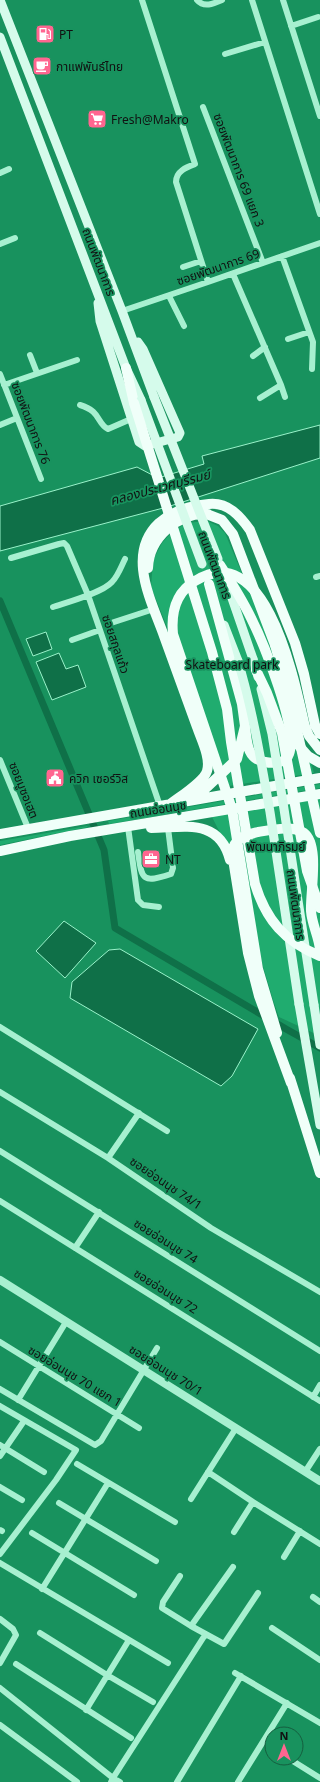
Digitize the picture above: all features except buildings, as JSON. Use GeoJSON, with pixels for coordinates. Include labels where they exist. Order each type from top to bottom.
{"type":"FeatureCollection","features":[{"type":"Feature","properties":{"kind":"main road","name":"ถนนพัฒนาการ"},"geometry":{"type":"LineString","coordinates":[[0,0],[130,330],[154,397],[219,562],[253,659],[266,707],[274,749],[320,1042]]}},
{"type":"Feature","properties":{"kind":"main road","name":"ถนนพัฒนาการ"},"geometry":{"type":"LineString","coordinates":[[0,37],[126,368]]}},
{"type":"Feature","properties":{"kind":"main road"},"geometry":{"type":"LineString","coordinates":[[97,291],[100,321],[139,442],[143,445],[150,445],[178,437],[179,429],[143,350],[130,330]]}},
{"type":"Feature","properties":{"kind":"main road"},"geometry":{"type":"LineString","coordinates":[[126,368],[138,401],[212,652],[227,710],[231,742],[259,898],[277,928],[304,949],[320,956]]}},
{"type":"Feature","properties":{"kind":"main road","name":"ถนนพัฒนาการ"},"geometry":{"type":"LineString","coordinates":[[138,401],[202,564],[238,661],[247,690],[257,733],[279,868],[298,1004],[320,1125]]}},
{"type":"Feature","properties":{"kind":"main road"},"geometry":{"type":"LineString","coordinates":[[165,806],[204,776],[208,766],[198,731],[154,609],[142,566],[143,549],[148,535],[167,517],[177,511],[190,506],[213,504],[223,506],[233,510],[240,516],[250,530],[295,644],[304,674],[315,725],[320,734]]}},
{"type":"Feature","properties":{"kind":"main road"},"geometry":{"type":"LineString","coordinates":[[204,513],[222,520],[233,534],[275,645],[290,699],[320,833]]}},
{"type":"Feature","properties":{"kind":"main road"},"geometry":{"type":"LineString","coordinates":[[147,586],[151,549],[160,536],[182,519],[204,513],[233,516],[250,530]]}},
{"type":"Feature","properties":{"kind":"main road"},"geometry":{"type":"LineString","coordinates":[[209,584],[242,704],[248,748],[252,756],[257,760],[274,763],[286,759],[289,754],[290,745],[288,726],[271,661],[243,602],[219,562]]}},
{"type":"Feature","properties":{"kind":"main road"},"geometry":{"type":"LineString","coordinates":[[320,750],[309,736],[305,727],[288,657],[270,614],[256,591],[246,582],[226,574],[204,577],[189,585],[179,596],[174,608],[172,622],[173,634],[232,809],[258,969],[275,1032],[320,1173]]}},
{"type":"Feature","properties":{"kind":"main road"},"geometry":{"type":"LineString","coordinates":[[256,670],[273,706],[282,733],[307,871],[320,908]]}},
{"type":"Feature","properties":{"kind":"main road"},"geometry":{"type":"LineString","coordinates":[[186,802],[206,788],[237,759],[245,726]]}},
{"type":"Feature","properties":{"kind":"main road"},"geometry":{"type":"LineString","coordinates":[[288,726],[299,745],[308,756],[320,763]]}},
{"type":"Feature","properties":{"kind":"main road","name":"ถนนอ่อนนุช"},"geometry":{"type":"LineString","coordinates":[[0,834],[320,778]]}},
{"type":"Feature","properties":{"kind":"main road","name":"ถนนอ่อนนุช"},"geometry":{"type":"LineString","coordinates":[[0,851],[70,836],[320,796]]}},
{"type":"Feature","properties":{"kind":"main road"},"geometry":{"type":"LineString","coordinates":[[129,826],[168,828],[183,826],[198,827],[214,834],[225,848],[235,881]]}},
{"type":"Feature","properties":{"kind":"main road"},"geometry":{"type":"LineString","coordinates":[[275,1032],[259,996],[248,953],[235,881],[232,853],[232,847],[237,840],[271,830],[286,829],[304,833],[309,840],[313,868],[311,911],[320,950]]}},
{"type":"Feature","properties":{"kind":"street"},"geometry":{"type":"LineString","coordinates":[[142,0],[195,164],[179,172],[176,177],[176,182],[200,261],[208,282]]}},
{"type":"Feature","properties":{"kind":"street"},"geometry":{"type":"LineString","coordinates":[[197,0],[200,4],[206,5],[222,0]]}},
{"type":"Feature","properties":{"kind":"street"},"geometry":{"type":"LineString","coordinates":[[252,0],[320,214]]}},
{"type":"Feature","properties":{"kind":"street"},"geometry":{"type":"LineString","coordinates":[[283,0],[320,116]]}},
{"type":"Feature","properties":{"kind":"street"},"geometry":{"type":"LineString","coordinates":[[291,26],[318,17]]}},
{"type":"Feature","properties":{"kind":"street"},"geometry":{"type":"LineString","coordinates":[[225,54],[265,42]]}},
{"type":"Feature","properties":{"kind":"street","name":"ซอยพัฒนาการ 69 แยก 3"},"geometry":{"type":"LineString","coordinates":[[203,107],[264,263]]}},
{"type":"Feature","properties":{"kind":"street"},"geometry":{"type":"LineString","coordinates":[[0,173],[9,170]]}},
{"type":"Feature","properties":{"kind":"street"},"geometry":{"type":"LineString","coordinates":[[0,244],[15,238]]}},
{"type":"Feature","properties":{"kind":"street","name":"ซอยพัฒนาการ 69"},"geometry":{"type":"LineString","coordinates":[[122,310],[169,296],[320,243]]}},
{"type":"Feature","properties":{"kind":"street"},"geometry":{"type":"LineString","coordinates":[[282,256],[313,342],[312,369]]}},
{"type":"Feature","properties":{"kind":"street"},"geometry":{"type":"LineString","coordinates":[[183,267],[200,261]]}},
{"type":"Feature","properties":{"kind":"street"},"geometry":{"type":"LineString","coordinates":[[233,274],[285,397]]}},
{"type":"Feature","properties":{"kind":"street"},"geometry":{"type":"LineString","coordinates":[[169,296],[184,326]]}},
{"type":"Feature","properties":{"kind":"street"},"geometry":{"type":"LineString","coordinates":[[288,339],[309,332]]}},
{"type":"Feature","properties":{"kind":"street"},"geometry":{"type":"LineString","coordinates":[[253,356],[265,348]]}},
{"type":"Feature","properties":{"kind":"street"},"geometry":{"type":"LineString","coordinates":[[30,355],[37,373]]}},
{"type":"Feature","properties":{"kind":"street"},"geometry":{"type":"LineString","coordinates":[[4,384],[77,360]]}},
{"type":"Feature","properties":{"kind":"street","name":"ซอยพัฒนาการ 76"},"geometry":{"type":"LineString","coordinates":[[0,374],[41,479]]}},
{"type":"Feature","properties":{"kind":"street"},"geometry":{"type":"LineString","coordinates":[[260,398],[281,385]]}},
{"type":"Feature","properties":{"kind":"street"},"geometry":{"type":"LineString","coordinates":[[80,405],[93,410],[104,427],[108,429],[131,419]]}},
{"type":"Feature","properties":{"kind":"street"},"geometry":{"type":"LineString","coordinates":[[0,425],[17,418]]}},
{"type":"Feature","properties":{"kind":"street","name":"ซอยสกุลแก้ว"},"geometry":{"type":"LineString","coordinates":[[11,558],[64,543],[67,546],[88,595],[165,806]]}},
{"type":"Feature","properties":{"kind":"street"},"geometry":{"type":"LineString","coordinates":[[53,607],[88,595],[112,582],[125,559]]}},
{"type":"Feature","properties":{"kind":"street"},"geometry":{"type":"LineString","coordinates":[[108,624],[154,609]]}},
{"type":"Feature","properties":{"kind":"street"},"geometry":{"type":"LineString","coordinates":[[72,640],[100,630]]}},
{"type":"Feature","properties":{"kind":"street","name":"ซอยมูซอเฮต"},"geometry":{"type":"LineString","coordinates":[[0,760],[28,828]]}},
{"type":"Feature","properties":{"kind":"street"},"geometry":{"type":"LineString","coordinates":[[129,826],[138,900],[143,905],[160,907]]}},
{"type":"Feature","properties":{"kind":"street"},"geometry":{"type":"LineString","coordinates":[[138,852],[141,874],[143,877],[148,879],[171,874],[173,868],[168,828]]}},
{"type":"Feature","properties":{"kind":"street"},"geometry":{"type":"LineString","coordinates":[[0,1027],[167,1131]]}},
{"type":"Feature","properties":{"kind":"street","name":"ซอยอ่อนนุช 74/1"},"geometry":{"type":"LineString","coordinates":[[0,1092],[108,1158],[211,1228],[320,1292]]}},
{"type":"Feature","properties":{"kind":"street"},"geometry":{"type":"LineString","coordinates":[[108,1158],[139,1113]]}},
{"type":"Feature","properties":{"kind":"street","name":"ซอยอ่อนนุช 74"},"geometry":{"type":"LineString","coordinates":[[0,1151],[320,1350]]}},
{"type":"Feature","properties":{"kind":"street","name":"ซอยอ่อนนุช 72"},"geometry":{"type":"LineString","coordinates":[[0,1200],[320,1401]]}},
{"type":"Feature","properties":{"kind":"street"},"geometry":{"type":"LineString","coordinates":[[75,1248],[99,1212]]}},
{"type":"Feature","properties":{"kind":"street","name":"ซอยอ่อนนุช 70/1"},"geometry":{"type":"LineString","coordinates":[[0,1280],[320,1481]]}},
{"type":"Feature","properties":{"kind":"street"},"geometry":{"type":"LineString","coordinates":[[18,1400],[66,1322]]}},
{"type":"Feature","properties":{"kind":"street","name":"ซอยอ่อนนุช 70 แยก 1"},"geometry":{"type":"LineString","coordinates":[[0,1342],[139,1428]]}},
{"type":"Feature","properties":{"kind":"street"},"geometry":{"type":"LineString","coordinates":[[0,1389],[92,1444],[97,1444],[101,1442],[157,1348]]}},
{"type":"Feature","properties":{"kind":"street"},"geometry":{"type":"LineString","coordinates":[[314,1397],[320,1386]]}},
{"type":"Feature","properties":{"kind":"street"},"geometry":{"type":"LineString","coordinates":[[0,1406],[76,1450],[58,1477],[0,1554]]}},
{"type":"Feature","properties":{"kind":"street"},"geometry":{"type":"LineString","coordinates":[[0,1456],[3,1447],[24,1420]]}},
{"type":"Feature","properties":{"kind":"street"},"geometry":{"type":"LineString","coordinates":[[191,1499],[236,1428]]}},
{"type":"Feature","properties":{"kind":"street"},"geometry":{"type":"LineString","coordinates":[[3,1447],[44,1472]]}},
{"type":"Feature","properties":{"kind":"street"},"geometry":{"type":"LineString","coordinates":[[305,1472],[320,1449]]}},
{"type":"Feature","properties":{"kind":"street"},"geometry":{"type":"LineString","coordinates":[[77,1464],[175,1522]]}},
{"type":"Feature","properties":{"kind":"street"},"geometry":{"type":"LineString","coordinates":[[208,1472],[320,1544]]}},
{"type":"Feature","properties":{"kind":"street"},"geometry":{"type":"LineString","coordinates":[[42,1589],[108,1483]]}},
{"type":"Feature","properties":{"kind":"street"},"geometry":{"type":"LineString","coordinates":[[0,1487],[22,1500]]}},
{"type":"Feature","properties":{"kind":"street"},"geometry":{"type":"LineString","coordinates":[[234,1532],[253,1502]]}},
{"type":"Feature","properties":{"kind":"street"},"geometry":{"type":"LineString","coordinates":[[59,1503],[156,1561]]}},
{"type":"Feature","properties":{"kind":"street"},"geometry":{"type":"LineString","coordinates":[[284,1557],[300,1531]]}},
{"type":"Feature","properties":{"kind":"street"},"geometry":{"type":"LineString","coordinates":[[32,1533],[134,1595]]}},
{"type":"Feature","properties":{"kind":"street"},"geometry":{"type":"LineString","coordinates":[[0,1563],[168,1663]]}},
{"type":"Feature","properties":{"kind":"street"},"geometry":{"type":"LineString","coordinates":[[191,1626],[233,1567]]}},
{"type":"Feature","properties":{"kind":"street"},"geometry":{"type":"LineString","coordinates":[[180,1576],[163,1602],[162,1608],[205,1635],[224,1644],[258,1594]]}},
{"type":"Feature","properties":{"kind":"street"},"geometry":{"type":"LineString","coordinates":[[313,1597],[320,1602]]}},
{"type":"Feature","properties":{"kind":"street"},"geometry":{"type":"LineString","coordinates":[[0,1619],[13,1630],[16,1635],[0,1663]]}},
{"type":"Feature","properties":{"kind":"street"},"geometry":{"type":"LineString","coordinates":[[272,1628],[320,1660]]}},
{"type":"Feature","properties":{"kind":"street"},"geometry":{"type":"LineString","coordinates":[[40,1633],[153,1702]]}},
{"type":"Feature","properties":{"kind":"street"},"geometry":{"type":"LineString","coordinates":[[112,1780],[205,1635]]}},
{"type":"Feature","properties":{"kind":"street"},"geometry":{"type":"LineString","coordinates":[[86,1710],[129,1640]]}},
{"type":"Feature","properties":{"kind":"street"},"geometry":{"type":"LineString","coordinates":[[16,1664],[131,1738]]}},
{"type":"Feature","properties":{"kind":"street"},"geometry":{"type":"LineString","coordinates":[[235,1672],[320,1722]]}},
{"type":"Feature","properties":{"kind":"street"},"geometry":{"type":"LineString","coordinates":[[177,1782],[241,1676]]}},
{"type":"Feature","properties":{"kind":"street"},"geometry":{"type":"LineString","coordinates":[[0,1688],[112,1780],[120,1782]]}},
{"type":"Feature","properties":{"kind":"street"},"geometry":{"type":"LineString","coordinates":[[238,1782],[287,1703]]}},
{"type":"Feature","properties":{"kind":"street"},"geometry":{"type":"LineString","coordinates":[[0,1725],[77,1782]]}},
{"type":"Feature","properties":{"kind":"street"},"geometry":{"type":"LineString","coordinates":[[301,1766],[320,1778]]}},
{"type":"Feature","properties":{"kind":"green space","name":"Skateboard park"},"geometry":{"type":"Polygon","coordinates":[[[207,521],[218,526],[225,533],[251,595],[275,645],[314,773],[229,786],[222,764],[151,587],[153,560],[162,543],[171,533],[186,523],[207,521]]]}},
{"type":"Feature","properties":{"kind":"green space"},"geometry":{"type":"Polygon","coordinates":[[[320,784],[320,788],[109,824],[108,821],[320,784]]]}},
{"type":"Feature","properties":{"kind":"green space","name":"พัฒนาภิรมย์"},"geometry":{"type":"Polygon","coordinates":[[[320,794],[320,1036],[279,1017],[259,953],[251,894],[210,813],[320,794]]]}},
{"type":"Feature","properties":{"kind":"green space"},"geometry":{"type":"Polygon","coordinates":[[[88,827],[0,845],[0,841],[88,827]]]}},
{"type":"Feature","properties":{"kind":"water","name":"คลองประเวศบุรีรมย์"},"geometry":{"type":"Polygon","coordinates":[[[320,425],[320,458],[167,507],[0,551],[0,506],[137,467],[158,478],[204,464],[202,456],[320,425]]]}},
{"type":"Feature","properties":{"kind":"water"},"geometry":{"type":"Polygon","coordinates":[[[46,632],[52,649],[33,656],[26,639],[46,632]]]}},
{"type":"Feature","properties":{"kind":"water"},"geometry":{"type":"Polygon","coordinates":[[[59,653],[66,669],[78,665],[86,687],[52,700],[36,662],[59,653]]]}},
{"type":"Feature","properties":{"kind":"water"},"geometry":{"type":"Polygon","coordinates":[[[64,921],[96,943],[65,978],[36,951],[64,921]]]}},
{"type":"Feature","properties":{"kind":"water"},"geometry":{"type":"Polygon","coordinates":[[[120,949],[258,1029],[232,1076],[221,1086],[70,998],[72,982],[109,950],[120,949]]]}},
{"type":"Feature","properties":{"kind":"waterway"},"geometry":{"type":"LineString","coordinates":[[0,601],[104,850],[115,928],[320,1048]]}},
{"type":"Feature","properties":{"kind":"place","name":"PT"},"geometry":{"type":"Point","coordinates":[45,34]}},
{"type":"Feature","properties":{"kind":"place","name":"กาแฟพันธ์ไทย"},"geometry":{"type":"Point","coordinates":[42,66]}},
{"type":"Feature","properties":{"kind":"place","name":"Fresh@Makro"},"geometry":{"type":"Point","coordinates":[97,119]}},
{"type":"Feature","properties":{"kind":"place","name":"ควิก เซอร์วิส"},"geometry":{"type":"Point","coordinates":[55,778]}},
{"type":"Feature","properties":{"kind":"place","name":"NT"},"geometry":{"type":"Point","coordinates":[151,859]}}]}
